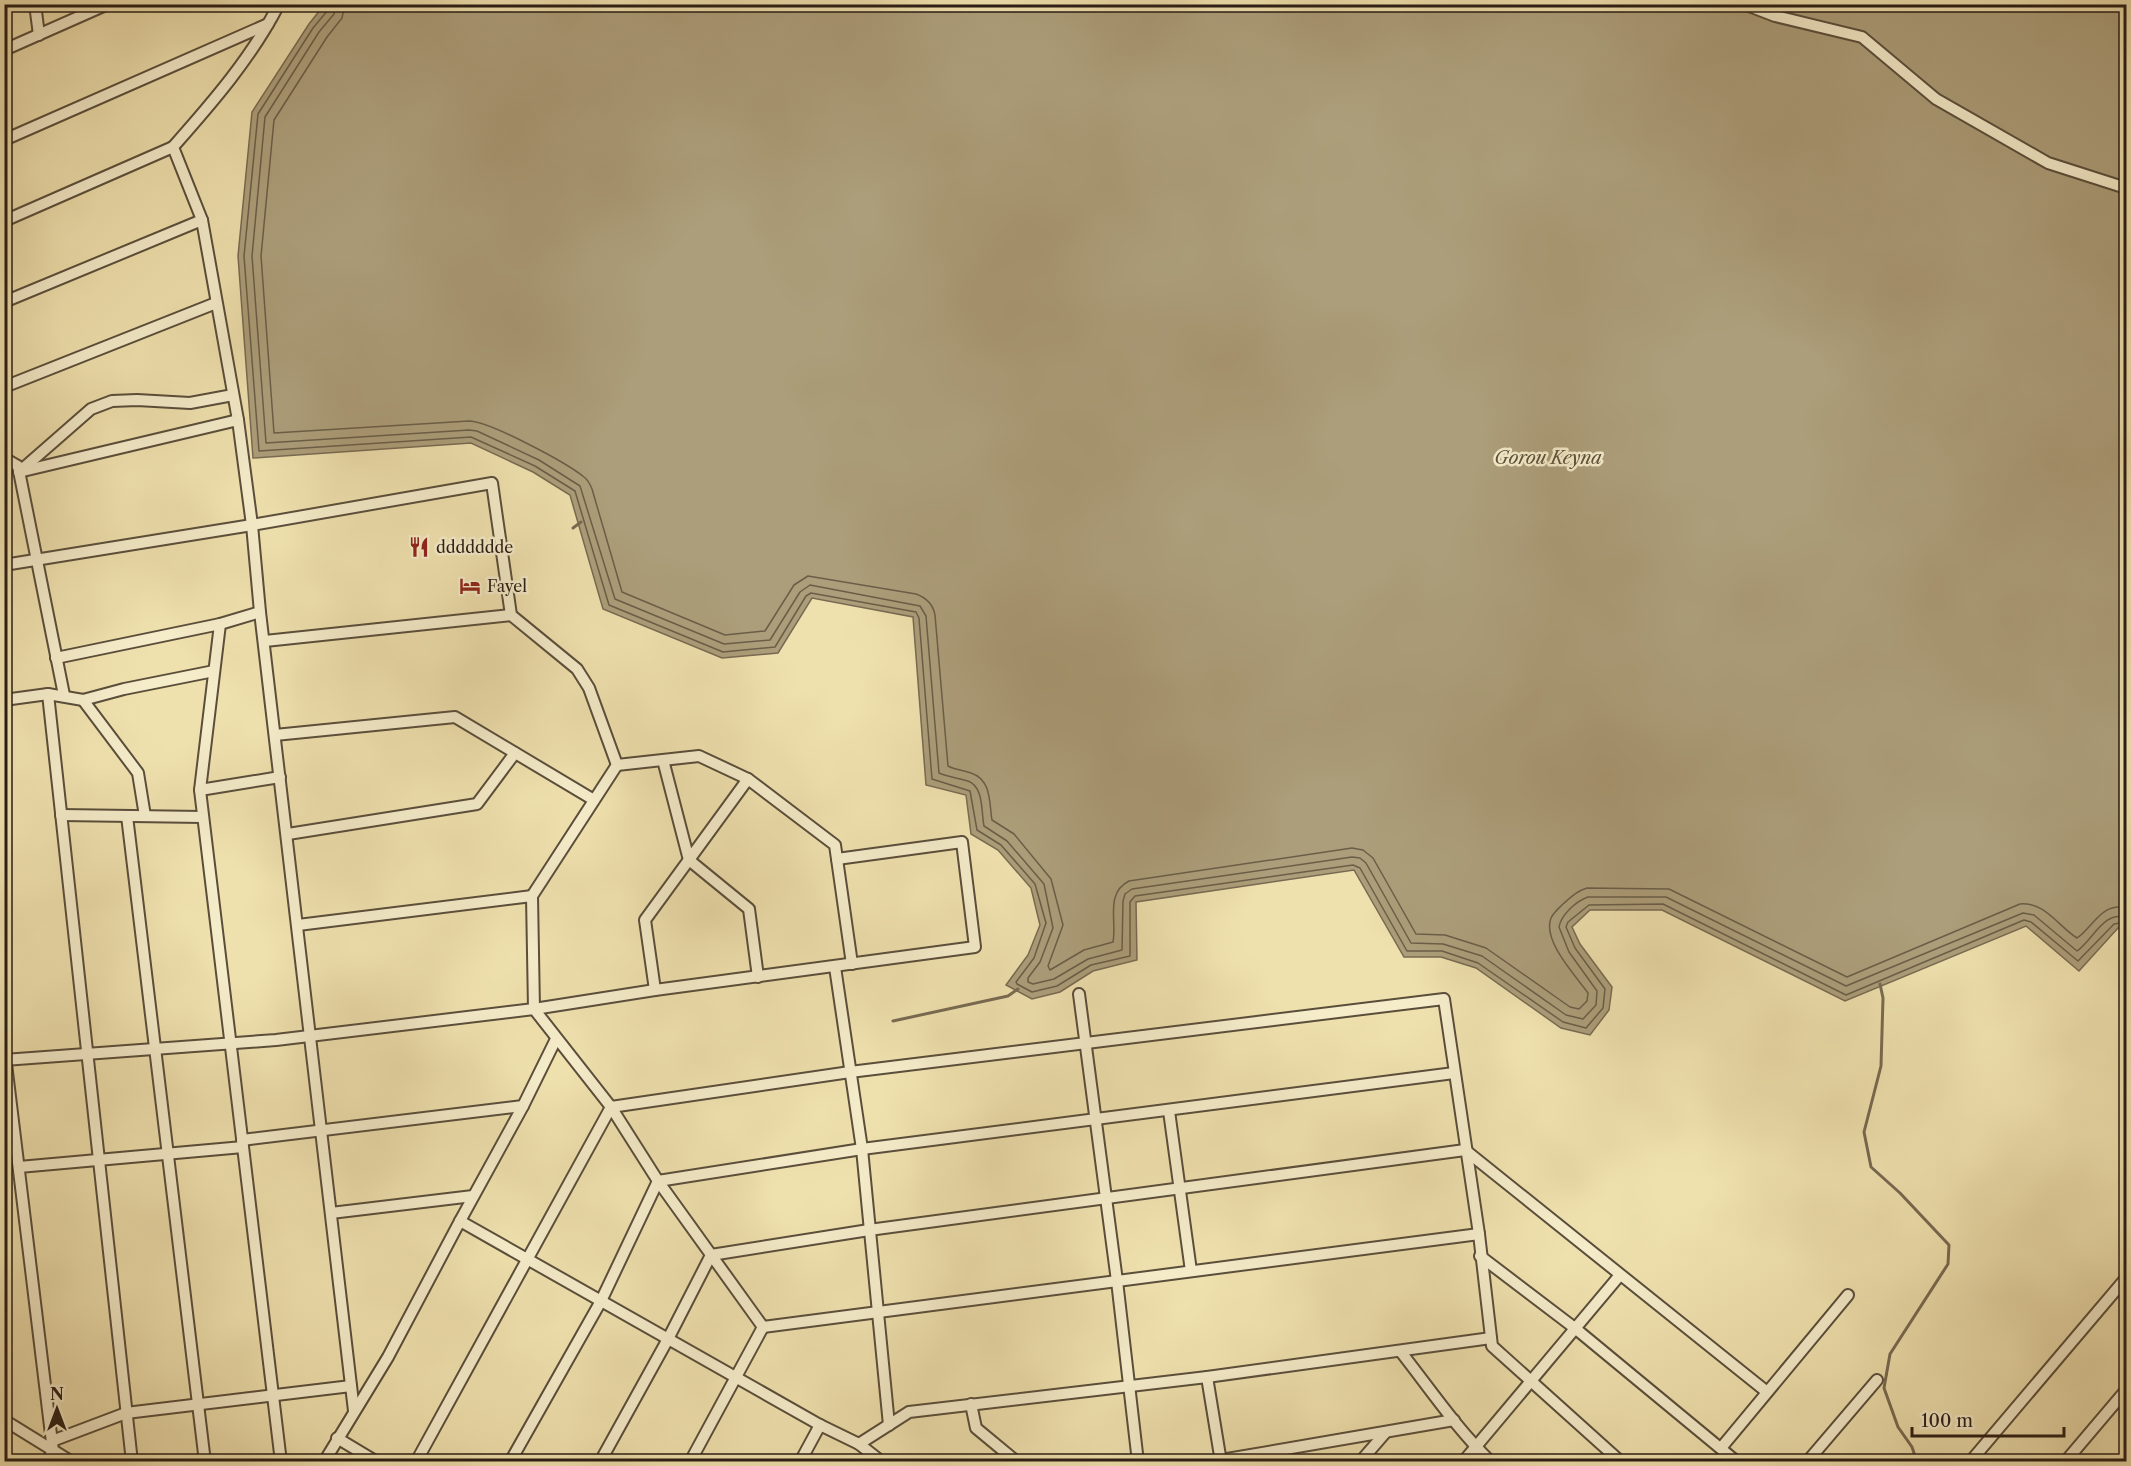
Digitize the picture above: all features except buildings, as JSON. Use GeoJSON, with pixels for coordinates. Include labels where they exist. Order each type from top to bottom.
{"type":"FeatureCollection","features":[{"type":"Feature","properties":{"kind":"street"},"geometry":{"type":"LineString","coordinates":[[35,4],[39,35]]}},
{"type":"Feature","properties":{"kind":"street"},"geometry":{"type":"LineString","coordinates":[[4,50],[108,4]]}},
{"type":"Feature","properties":{"kind":"street"},"geometry":{"type":"LineString","coordinates":[[4,221],[173,147],[211,105],[269,24],[279,4]]}},
{"type":"Feature","properties":{"kind":"street"},"geometry":{"type":"LineString","coordinates":[[1526,4],[1558,4]]}},
{"type":"Feature","properties":{"kind":"street"},"geometry":{"type":"LineString","coordinates":[[1744,4],[1775,16],[1862,37],[1936,99],[2048,163],[2127,188]]}},
{"type":"Feature","properties":{"kind":"street"},"geometry":{"type":"LineString","coordinates":[[4,140],[269,24]]}},
{"type":"Feature","properties":{"kind":"street"},"geometry":{"type":"LineString","coordinates":[[173,147],[202,220],[238,420],[354,1411]]}},
{"type":"Feature","properties":{"kind":"street"},"geometry":{"type":"LineString","coordinates":[[4,302],[202,220]]}},
{"type":"Feature","properties":{"kind":"street"},"geometry":{"type":"LineString","coordinates":[[4,387],[216,303]]}},
{"type":"Feature","properties":{"kind":"street"},"geometry":{"type":"LineString","coordinates":[[20,472],[91,409],[112,401],[190,403],[233,395]]}},
{"type":"Feature","properties":{"kind":"street"},"geometry":{"type":"LineString","coordinates":[[20,472],[238,420]]}},
{"type":"Feature","properties":{"kind":"street"},"geometry":{"type":"LineString","coordinates":[[4,458],[18,466],[20,472],[64,695]]}},
{"type":"Feature","properties":{"kind":"street"},"geometry":{"type":"LineString","coordinates":[[4,565],[492,483],[511,615],[577,669],[589,688],[617,765]]}},
{"type":"Feature","properties":{"kind":"street"},"geometry":{"type":"LineString","coordinates":[[56,658],[220,624],[260,612]]}},
{"type":"Feature","properties":{"kind":"street"},"geometry":{"type":"LineString","coordinates":[[265,641],[511,615]]}},
{"type":"Feature","properties":{"kind":"street"},"geometry":{"type":"LineString","coordinates":[[220,624],[200,790],[281,1461]]}},
{"type":"Feature","properties":{"kind":"street"},"geometry":{"type":"LineString","coordinates":[[4,700],[48,694],[83,700],[124,689],[214,671]]}},
{"type":"Feature","properties":{"kind":"street"},"geometry":{"type":"LineString","coordinates":[[48,694],[132,1461]]}},
{"type":"Feature","properties":{"kind":"street"},"geometry":{"type":"LineString","coordinates":[[83,700],[138,773],[145,816]]}},
{"type":"Feature","properties":{"kind":"street"},"geometry":{"type":"LineString","coordinates":[[275,735],[455,717],[594,800]]}},
{"type":"Feature","properties":{"kind":"street"},"geometry":{"type":"LineString","coordinates":[[288,834],[477,804],[515,753]]}},
{"type":"Feature","properties":{"kind":"street"},"geometry":{"type":"LineString","coordinates":[[617,765],[699,756],[748,779],[835,845],[852,964]]}},
{"type":"Feature","properties":{"kind":"street"},"geometry":{"type":"LineString","coordinates":[[663,760],[689,860],[749,909],[758,977]]}},
{"type":"Feature","properties":{"kind":"street"},"geometry":{"type":"LineString","coordinates":[[617,765],[532,896],[534,1009],[611,1107],[658,1181],[764,1327]]}},
{"type":"Feature","properties":{"kind":"street"},"geometry":{"type":"LineString","coordinates":[[200,790],[280,777]]}},
{"type":"Feature","properties":{"kind":"street"},"geometry":{"type":"LineString","coordinates":[[655,990],[645,920],[748,779]]}},
{"type":"Feature","properties":{"kind":"street"},"geometry":{"type":"LineString","coordinates":[[61,815],[204,817]]}},
{"type":"Feature","properties":{"kind":"street"},"geometry":{"type":"LineString","coordinates":[[127,816],[205,1461]]}},
{"type":"Feature","properties":{"kind":"street"},"geometry":{"type":"LineString","coordinates":[[5,1059],[231,1044],[311,1035],[534,1009],[655,990],[975,947],[962,842],[837,859]]}},
{"type":"Feature","properties":{"kind":"street"},"geometry":{"type":"LineString","coordinates":[[298,925],[532,896]]}},
{"type":"Feature","properties":{"kind":"street"},"geometry":{"type":"LineString","coordinates":[[835,967],[862,1149],[889,1425]]}},
{"type":"Feature","properties":{"kind":"street"},"geometry":{"type":"LineString","coordinates":[[1078,994],[1117,1281],[1138,1461]]}},
{"type":"Feature","properties":{"kind":"street"},"geometry":{"type":"LineString","coordinates":[[611,1107],[850,1072],[1444,999],[1479,1234],[1492,1346],[1621,1461]]}},
{"type":"Feature","properties":{"kind":"street"},"geometry":{"type":"LineString","coordinates":[[324,1461],[388,1357],[523,1107],[556,1039]]}},
{"type":"Feature","properties":{"kind":"street"},"geometry":{"type":"LineString","coordinates":[[4,1047],[53,1446],[47,1461]]}},
{"type":"Feature","properties":{"kind":"street"},"geometry":{"type":"LineString","coordinates":[[658,1181],[862,1149],[1454,1073]]}},
{"type":"Feature","properties":{"kind":"street"},"geometry":{"type":"LineString","coordinates":[[19,1167],[168,1154],[322,1131],[523,1107]]}},
{"type":"Feature","properties":{"kind":"street"},"geometry":{"type":"LineString","coordinates":[[416,1461],[611,1107]]}},
{"type":"Feature","properties":{"kind":"street"},"geometry":{"type":"LineString","coordinates":[[1169,1111],[1191,1272]]}},
{"type":"Feature","properties":{"kind":"street"},"geometry":{"type":"LineString","coordinates":[[711,1255],[869,1230],[1466,1150],[1767,1392]]}},
{"type":"Feature","properties":{"kind":"street"},"geometry":{"type":"LineString","coordinates":[[510,1461],[601,1301],[658,1181]]}},
{"type":"Feature","properties":{"kind":"street"},"geometry":{"type":"LineString","coordinates":[[331,1213],[473,1196]]}},
{"type":"Feature","properties":{"kind":"street"},"geometry":{"type":"LineString","coordinates":[[460,1221],[820,1425],[859,1444],[882,1461]]}},
{"type":"Feature","properties":{"kind":"street"},"geometry":{"type":"LineString","coordinates":[[764,1327],[1479,1234]]}},
{"type":"Feature","properties":{"kind":"street"},"geometry":{"type":"LineString","coordinates":[[600,1461],[668,1339],[711,1255]]}},
{"type":"Feature","properties":{"kind":"street"},"geometry":{"type":"LineString","coordinates":[[1480,1256],[1576,1329],[1737,1461]]}},
{"type":"Feature","properties":{"kind":"street"},"geometry":{"type":"LineString","coordinates":[[1463,1461],[1620,1275]]}},
{"type":"Feature","properties":{"kind":"street"},"geometry":{"type":"LineString","coordinates":[[1970,1461],[2127,1278]]}},
{"type":"Feature","properties":{"kind":"street"},"geometry":{"type":"LineString","coordinates":[[1721,1448],[1848,1295]]}},
{"type":"Feature","properties":{"kind":"street"},"geometry":{"type":"LineString","coordinates":[[690,1461],[764,1327]]}},
{"type":"Feature","properties":{"kind":"street"},"geometry":{"type":"LineString","coordinates":[[859,1444],[909,1412],[1129,1387],[1401,1352],[1491,1338]]}},
{"type":"Feature","properties":{"kind":"street"},"geometry":{"type":"LineString","coordinates":[[1401,1352],[1475,1447],[1491,1461]]}},
{"type":"Feature","properties":{"kind":"street"},"geometry":{"type":"LineString","coordinates":[[1207,1377],[1221,1461],[1454,1420]]}},
{"type":"Feature","properties":{"kind":"street"},"geometry":{"type":"LineString","coordinates":[[1807,1461],[1877,1380]]}},
{"type":"Feature","properties":{"kind":"street"},"geometry":{"type":"LineString","coordinates":[[53,1446],[126,1413],[351,1386]]}},
{"type":"Feature","properties":{"kind":"street"},"geometry":{"type":"LineString","coordinates":[[2065,1461],[2127,1390]]}},
{"type":"Feature","properties":{"kind":"street"},"geometry":{"type":"LineString","coordinates":[[971,1404],[976,1428],[1017,1461]]}},
{"type":"Feature","properties":{"kind":"street"},"geometry":{"type":"LineString","coordinates":[[4,1420],[53,1446],[72,1461]]}},
{"type":"Feature","properties":{"kind":"street"},"geometry":{"type":"LineString","coordinates":[[800,1461],[820,1425]]}},
{"type":"Feature","properties":{"kind":"street"},"geometry":{"type":"LineString","coordinates":[[1360,1461],[1386,1432]]}},
{"type":"Feature","properties":{"kind":"street"},"geometry":{"type":"LineString","coordinates":[[337,1438],[377,1461]]}},
{"type":"Feature","properties":{"kind":"water","name":"Gorou Keyna"},"geometry":{"type":"Polygon","coordinates":[[[324,5],[2126,5],[2126,934],[2118,928],[2079,971],[2026,926],[1845,1001],[1662,910],[1590,910],[1572,927],[1580,944],[1612,987],[1609,1010],[1590,1035],[1561,1028],[1476,968],[1441,957],[1404,957],[1354,870],[1136,902],[1137,960],[1093,971],[1060,992],[1032,999],[1006,985],[1028,955],[1040,925],[1031,888],[998,850],[971,834],[966,795],[926,785],[913,617],[812,598],[778,653],[722,658],[603,609],[570,495],[533,472],[471,443],[253,458],[238,256],[252,112],[309,24],[324,5]]]}},
{"type":"Feature","properties":{"kind":"waterway"},"geometry":{"type":"LineString","coordinates":[[573,528],[581,522]]}},
{"type":"Feature","properties":{"kind":"waterway"},"geometry":{"type":"LineString","coordinates":[[1880,984],[1883,998],[1881,1066],[1864,1132],[1871,1167],[1900,1193],[1949,1245],[1948,1264],[1890,1354],[1884,1388],[1898,1427],[1912,1447],[1917,1462]]}},
{"type":"Feature","properties":{"kind":"waterway"},"geometry":{"type":"LineString","coordinates":[[893,1021],[1008,996],[1018,989]]}},
{"type":"Feature","properties":{"kind":"place","name":"ddddddde"},"geometry":{"type":"Point","coordinates":[419,547]}},
{"type":"Feature","properties":{"kind":"place","name":"Fayel"},"geometry":{"type":"Point","coordinates":[470,586]}}]}
